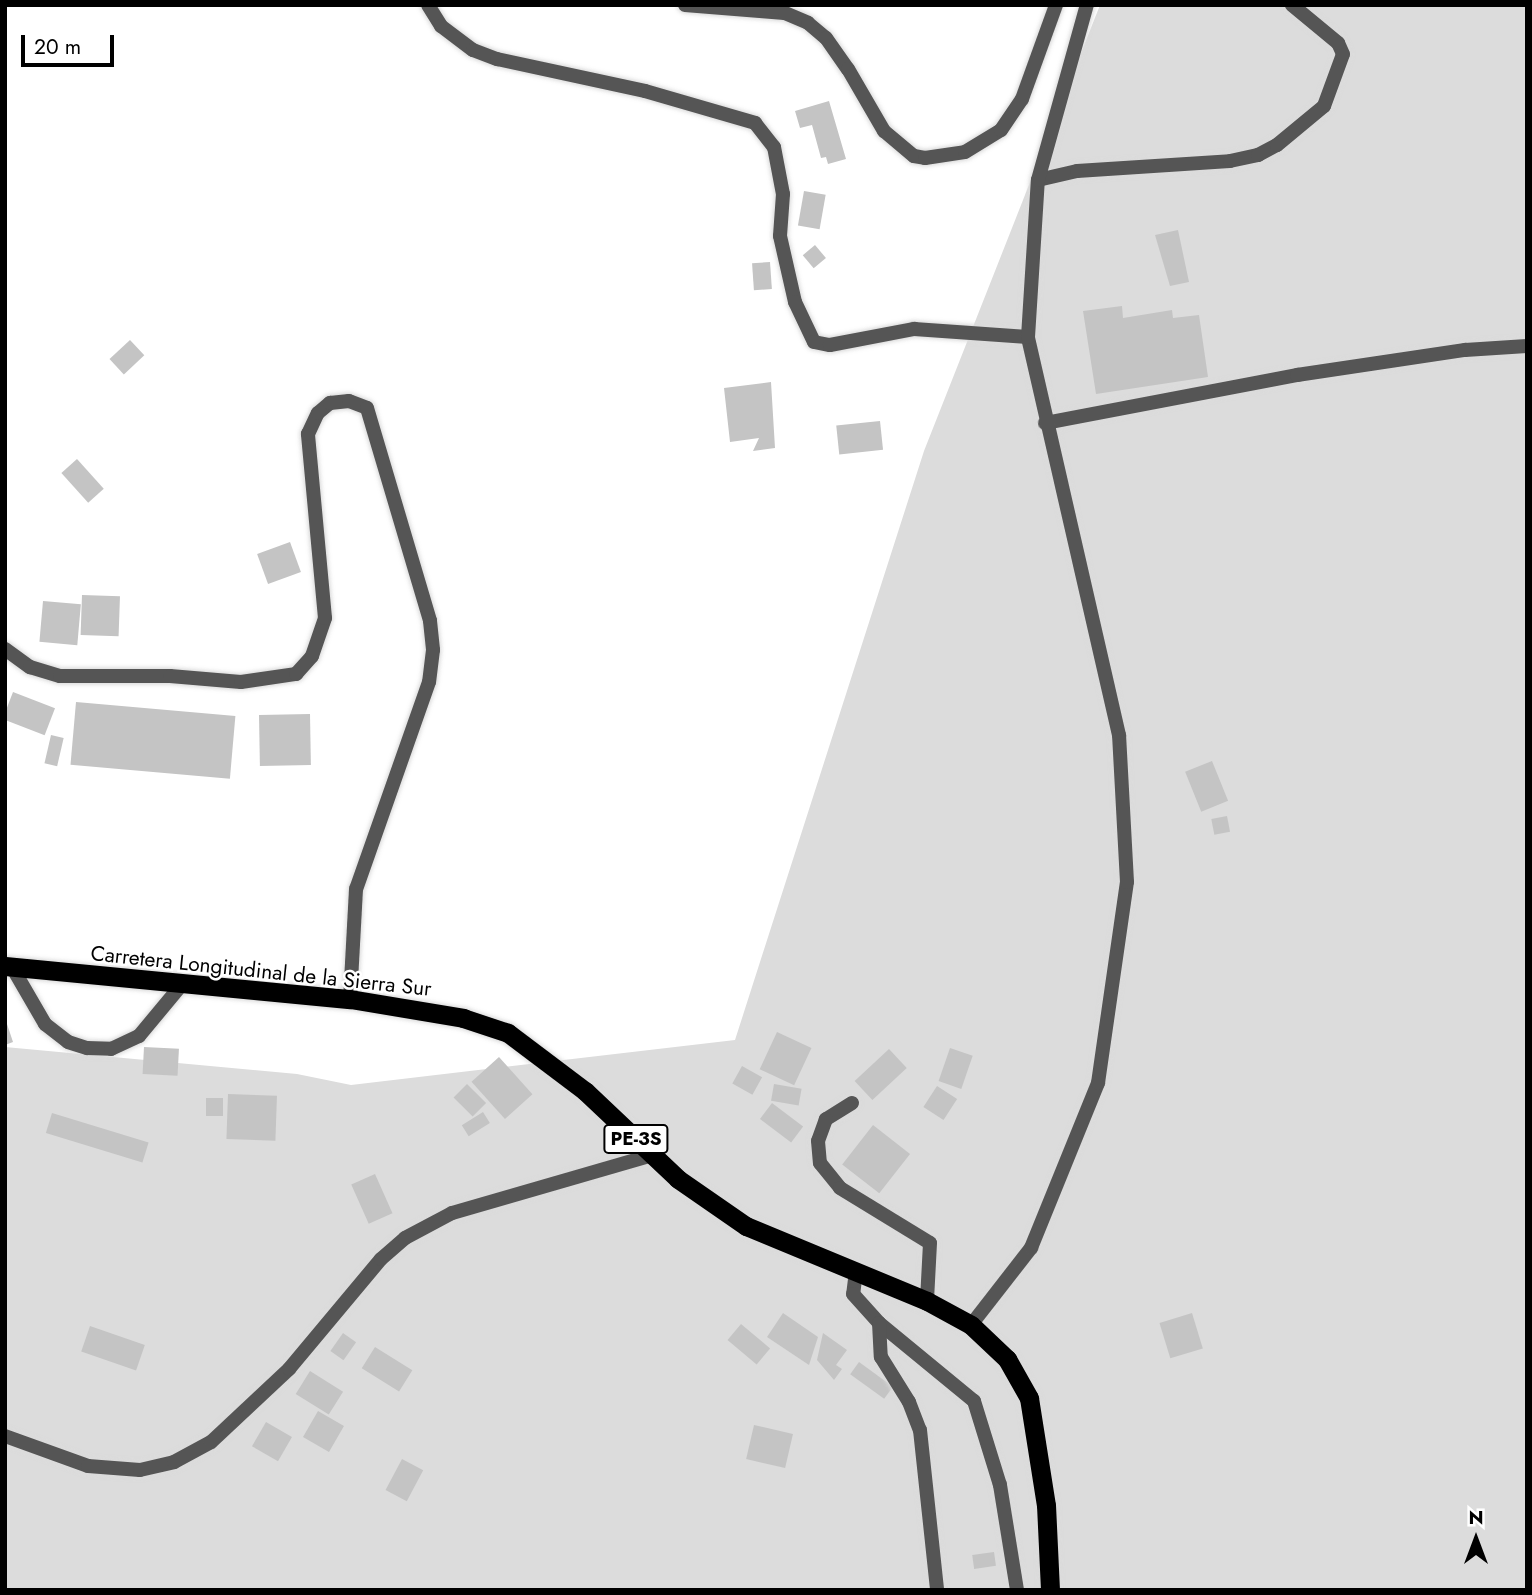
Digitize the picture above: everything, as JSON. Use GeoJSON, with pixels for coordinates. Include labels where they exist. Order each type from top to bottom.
{"type":"FeatureCollection","features":[{"type":"Feature","properties":{"kind":"highway","name":"Carretera Longitudinal de la Sierra Sur"},"geometry":{"type":"LineString","coordinates":[[9,966],[349,999],[463,1018],[508,1033],[585,1091],[678,1179],[746,1226],[927,1301],[971,1325],[1007,1359],[1029,1398],[1046,1505],[1050,1590]]}},
{"type":"Feature","properties":{"kind":"street"},"geometry":{"type":"LineString","coordinates":[[428,5],[441,26],[473,50],[497,59],[645,91],[755,123],[774,147],[783,194],[780,236],[795,302],[814,342],[830,345],[914,330],[1028,337]]}},
{"type":"Feature","properties":{"kind":"street"},"geometry":{"type":"LineString","coordinates":[[685,5],[785,13],[808,23],[826,38],[848,69],[884,131],[914,156],[925,158],[965,152],[1001,130],[1022,99],[1056,5]]}},
{"type":"Feature","properties":{"kind":"street"},"geometry":{"type":"LineString","coordinates":[[971,1325],[1031,1248],[1098,1083],[1127,882],[1119,735],[1045,423],[1028,337],[1038,180],[1087,5]]}},
{"type":"Feature","properties":{"kind":"street"},"geometry":{"type":"LineString","coordinates":[[1038,180],[1077,171],[1230,161],[1258,155],[1287,138],[1324,106],[1343,54],[1338,43],[1292,5]]}},
{"type":"Feature","properties":{"kind":"street"},"geometry":{"type":"LineString","coordinates":[[1045,423],[1297,375],[1465,350],[1527,346]]}},
{"type":"Feature","properties":{"kind":"street"},"geometry":{"type":"LineString","coordinates":[[5,649],[30,667],[60,676],[170,676],[241,682],[296,674],[312,656],[325,618],[308,434],[318,413],[330,403],[349,401],[366,408],[430,621],[433,650],[429,682],[356,889],[349,999]]}},
{"type":"Feature","properties":{"kind":"street"},"geometry":{"type":"LineString","coordinates":[[9,966],[45,1024],[68,1042],[87,1048],[111,1049],[139,1036],[183,983]]}},
{"type":"Feature","properties":{"kind":"street"},"geometry":{"type":"LineString","coordinates":[[852,1103],[826,1119],[818,1141],[820,1163],[840,1188],[930,1243],[927,1301]]}},
{"type":"Feature","properties":{"kind":"street"},"geometry":{"type":"LineString","coordinates":[[5,1436],[88,1466],[140,1470],[174,1462],[211,1442],[289,1369],[380,1259],[405,1238],[452,1213],[653,1154]]}},
{"type":"Feature","properties":{"kind":"street"},"geometry":{"type":"LineString","coordinates":[[856,1271],[853,1294],[879,1323],[974,1401],[1000,1485],[1017,1590]]}},
{"type":"Feature","properties":{"kind":"street"},"geometry":{"type":"LineString","coordinates":[[879,1323],[881,1357],[909,1402],[920,1430],[937,1590]]}},
{"type":"Feature","properties":{"kind":"shaded area"},"geometry":{"type":"Polygon","coordinates":[[[1100,5],[1527,5],[1527,1590],[5,1590],[5,1047],[297,1074],[351,1085],[735,1040],[924,451],[1100,5]]]}},
{"type":"Feature","properties":{"kind":"building"},"geometry":{"type":"Polygon","coordinates":[[[829,101],[846,159],[828,164],[826,157],[821,158],[812,125],[800,128],[795,111],[829,101]]]}},
{"type":"Feature","properties":{"kind":"building"},"geometry":{"type":"Polygon","coordinates":[[[804,191],[826,195],[820,229],[798,225],[804,191]]]}},
{"type":"Feature","properties":{"kind":"building"},"geometry":{"type":"Polygon","coordinates":[[[1178,230],[1189,282],[1170,286],[1155,235],[1178,230]]]}},
{"type":"Feature","properties":{"kind":"building"},"geometry":{"type":"Polygon","coordinates":[[[815,245],[826,258],[814,268],[803,255],[815,245]]]}},
{"type":"Feature","properties":{"kind":"building"},"geometry":{"type":"Polygon","coordinates":[[[770,262],[772,289],[754,290],[752,263],[770,262]]]}},
{"type":"Feature","properties":{"kind":"building"},"geometry":{"type":"Polygon","coordinates":[[[1122,306],[1123,318],[1172,310],[1173,318],[1199,315],[1208,377],[1096,394],[1083,311],[1122,306]]]}},
{"type":"Feature","properties":{"kind":"building"},"geometry":{"type":"Polygon","coordinates":[[[130,340],[144,355],[124,374],[110,359],[130,340]]]}},
{"type":"Feature","properties":{"kind":"building"},"geometry":{"type":"Polygon","coordinates":[[[771,382],[775,448],[753,451],[759,438],[730,442],[724,388],[771,382]]]}},
{"type":"Feature","properties":{"kind":"building"},"geometry":{"type":"Polygon","coordinates":[[[880,421],[883,450],[839,454],[836,426],[880,421]]]}},
{"type":"Feature","properties":{"kind":"building"},"geometry":{"type":"Polygon","coordinates":[[[77,459],[104,489],[88,503],[61,473],[77,459]]]}},
{"type":"Feature","properties":{"kind":"building"},"geometry":{"type":"Polygon","coordinates":[[[290,542],[301,572],[268,584],[257,554],[290,542]]]}},
{"type":"Feature","properties":{"kind":"building"},"geometry":{"type":"Polygon","coordinates":[[[82,595],[120,596],[119,636],[81,635],[82,595]]]}},
{"type":"Feature","properties":{"kind":"building"},"geometry":{"type":"Polygon","coordinates":[[[43,601],[81,604],[77,645],[39,642],[43,601]]]}},
{"type":"Feature","properties":{"kind":"building"},"geometry":{"type":"Polygon","coordinates":[[[13,692],[55,708],[45,735],[5,720],[13,692]]]}},
{"type":"Feature","properties":{"kind":"building"},"geometry":{"type":"Polygon","coordinates":[[[76,702],[235,716],[230,779],[71,765],[76,702]]]}},
{"type":"Feature","properties":{"kind":"building"},"geometry":{"type":"Polygon","coordinates":[[[310,714],[311,765],[260,766],[259,715],[310,714]]]}},
{"type":"Feature","properties":{"kind":"building"},"geometry":{"type":"Polygon","coordinates":[[[51,735],[64,738],[57,766],[44,763],[51,735]]]}},
{"type":"Feature","properties":{"kind":"building"},"geometry":{"type":"Polygon","coordinates":[[[1212,761],[1228,801],[1201,812],[1185,772],[1212,761]]]}},
{"type":"Feature","properties":{"kind":"building"},"geometry":{"type":"Polygon","coordinates":[[[1227,816],[1230,832],[1214,835],[1211,819],[1227,816]]]}},
{"type":"Feature","properties":{"kind":"building"},"geometry":{"type":"Polygon","coordinates":[[[5,1018],[13,1042],[5,1045],[5,1018]]]}},
{"type":"Feature","properties":{"kind":"building"},"geometry":{"type":"Polygon","coordinates":[[[777,1032],[811,1048],[794,1085],[760,1069],[777,1032]]]}},
{"type":"Feature","properties":{"kind":"building"},"geometry":{"type":"Polygon","coordinates":[[[144,1047],[179,1049],[178,1076],[143,1074],[144,1047]]]}},
{"type":"Feature","properties":{"kind":"building"},"geometry":{"type":"Polygon","coordinates":[[[950,1048],[973,1056],[961,1089],[939,1081],[950,1048]]]}},
{"type":"Feature","properties":{"kind":"building"},"geometry":{"type":"Polygon","coordinates":[[[889,1049],[907,1068],[872,1100],[855,1081],[889,1049]]]}},
{"type":"Feature","properties":{"kind":"building"},"geometry":{"type":"Polygon","coordinates":[[[499,1057],[532,1094],[505,1119],[472,1082],[499,1057]]]}},
{"type":"Feature","properties":{"kind":"building"},"geometry":{"type":"Polygon","coordinates":[[[742,1066],[762,1077],[752,1095],[732,1083],[742,1066]]]}},
{"type":"Feature","properties":{"kind":"building"},"geometry":{"type":"Polygon","coordinates":[[[467,1084],[486,1103],[473,1117],[454,1097],[467,1084]]]}},
{"type":"Feature","properties":{"kind":"building"},"geometry":{"type":"Polygon","coordinates":[[[774,1084],[802,1089],[799,1106],[771,1101],[774,1084]]]}},
{"type":"Feature","properties":{"kind":"building"},"geometry":{"type":"Polygon","coordinates":[[[937,1086],[957,1099],[944,1120],[923,1107],[937,1086]]]}},
{"type":"Feature","properties":{"kind":"building"},"geometry":{"type":"Polygon","coordinates":[[[228,1094],[277,1096],[275,1141],[226,1139],[228,1094]]]}},
{"type":"Feature","properties":{"kind":"building"},"geometry":{"type":"Polygon","coordinates":[[[206,1098],[223,1098],[223,1116],[206,1116],[206,1098]]]}},
{"type":"Feature","properties":{"kind":"building"},"geometry":{"type":"Polygon","coordinates":[[[772,1103],[803,1126],[791,1142],[760,1119],[772,1103]]]}},
{"type":"Feature","properties":{"kind":"building"},"geometry":{"type":"Polygon","coordinates":[[[483,1112],[490,1123],[469,1136],[462,1125],[483,1112]]]}},
{"type":"Feature","properties":{"kind":"building"},"geometry":{"type":"Polygon","coordinates":[[[52,1113],[149,1143],[142,1163],[46,1133],[52,1113]]]}},
{"type":"Feature","properties":{"kind":"building"},"geometry":{"type":"Polygon","coordinates":[[[873,1125],[910,1154],[879,1193],[842,1164],[873,1125]]]}},
{"type":"Feature","properties":{"kind":"building"},"geometry":{"type":"Polygon","coordinates":[[[375,1174],[392,1213],[369,1224],[351,1185],[375,1174]]]}},
{"type":"Feature","properties":{"kind":"building"},"geometry":{"type":"Polygon","coordinates":[[[783,1313],[818,1337],[809,1365],[767,1337],[783,1313]]]}},
{"type":"Feature","properties":{"kind":"building"},"geometry":{"type":"Polygon","coordinates":[[[1192,1313],[1203,1348],[1170,1358],[1159,1323],[1192,1313]]]}},
{"type":"Feature","properties":{"kind":"building"},"geometry":{"type":"Polygon","coordinates":[[[741,1324],[770,1348],[757,1365],[728,1340],[741,1324]]]}},
{"type":"Feature","properties":{"kind":"building"},"geometry":{"type":"Polygon","coordinates":[[[90,1326],[145,1345],[136,1370],[81,1352],[90,1326]]]}},
{"type":"Feature","properties":{"kind":"building"},"geometry":{"type":"Polygon","coordinates":[[[343,1333],[356,1342],[343,1360],[330,1351],[343,1333]]]}},
{"type":"Feature","properties":{"kind":"building"},"geometry":{"type":"Polygon","coordinates":[[[823,1333],[847,1350],[836,1365],[842,1369],[834,1380],[817,1360],[823,1333]]]}},
{"type":"Feature","properties":{"kind":"building"},"geometry":{"type":"Polygon","coordinates":[[[375,1347],[412,1370],[399,1392],[362,1368],[375,1347]]]}},
{"type":"Feature","properties":{"kind":"building"},"geometry":{"type":"Polygon","coordinates":[[[859,1362],[893,1387],[884,1399],[850,1374],[859,1362]]]}},
{"type":"Feature","properties":{"kind":"building"},"geometry":{"type":"Polygon","coordinates":[[[310,1371],[343,1392],[329,1415],[296,1394],[310,1371]]]}},
{"type":"Feature","properties":{"kind":"building"},"geometry":{"type":"Polygon","coordinates":[[[318,1411],[344,1426],[329,1452],[303,1437],[318,1411]]]}},
{"type":"Feature","properties":{"kind":"building"},"geometry":{"type":"Polygon","coordinates":[[[266,1422],[292,1437],[278,1461],[252,1446],[266,1422]]]}},
{"type":"Feature","properties":{"kind":"building"},"geometry":{"type":"Polygon","coordinates":[[[754,1425],[793,1434],[785,1468],[746,1459],[754,1425]]]}},
{"type":"Feature","properties":{"kind":"building"},"geometry":{"type":"Polygon","coordinates":[[[402,1459],[423,1470],[407,1501],[386,1490],[402,1459]]]}},
{"type":"Feature","properties":{"kind":"building"},"geometry":{"type":"Polygon","coordinates":[[[994,1552],[996,1566],[974,1569],[972,1555],[994,1552]]]}}]}
